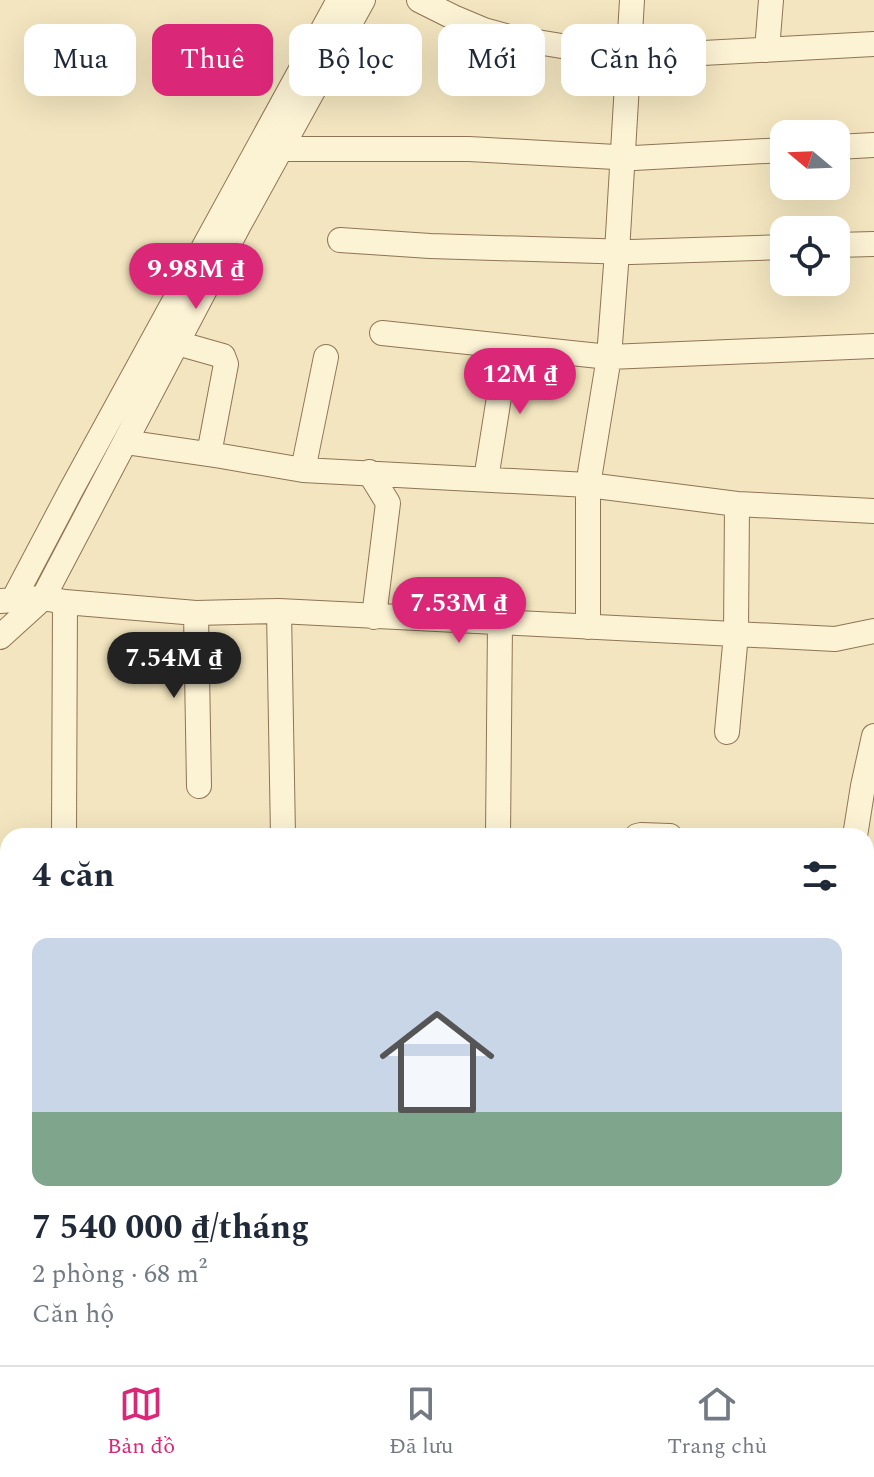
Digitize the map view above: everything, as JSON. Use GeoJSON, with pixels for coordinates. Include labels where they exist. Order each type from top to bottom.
{"type":"FeatureCollection","features":[{"type":"Feature","properties":{"kind":"street"},"geometry":{"type":"LineString","coordinates":[[7,600],[71,490],[339,0]]}},
{"type":"Feature","properties":{"kind":"street"},"geometry":{"type":"LineString","coordinates":[[64,828],[54,600],[79,527],[363,0]]}},
{"type":"Feature","properties":{"kind":"street"},"geometry":{"type":"LineString","coordinates":[[419,0],[484,30],[561,46]]}},
{"type":"Feature","properties":{"kind":"street"},"geometry":{"type":"LineString","coordinates":[[630,24],[632,0]]}},
{"type":"Feature","properties":{"kind":"street"},"geometry":{"type":"LineString","coordinates":[[767,50],[771,0]]}},
{"type":"Feature","properties":{"kind":"street"},"geometry":{"type":"LineString","coordinates":[[706,53],[874,44]]}},
{"type":"Feature","properties":{"kind":"street"},"geometry":{"type":"LineString","coordinates":[[588,627],[588,485],[609,357],[626,96]]}},
{"type":"Feature","properties":{"kind":"street"},"geometry":{"type":"LineString","coordinates":[[850,146],[874,145]]}},
{"type":"Feature","properties":{"kind":"street"},"geometry":{"type":"LineString","coordinates":[[281,149],[469,149],[622,158],[770,151]]}},
{"type":"Feature","properties":{"kind":"street"},"geometry":{"type":"LineString","coordinates":[[340,240],[617,252],[770,247]]}},
{"type":"Feature","properties":{"kind":"street"},"geometry":{"type":"LineString","coordinates":[[850,245],[874,244]]}},
{"type":"Feature","properties":{"kind":"street"},"geometry":{"type":"LineString","coordinates":[[382,333],[609,357],[874,346]]}},
{"type":"Feature","properties":{"kind":"street"},"geometry":{"type":"LineString","coordinates":[[177,343],[223,356],[226,364],[209,454]]}},
{"type":"Feature","properties":{"kind":"street"},"geometry":{"type":"LineString","coordinates":[[486,479],[507,347]]}},
{"type":"Feature","properties":{"kind":"street"},"geometry":{"type":"LineString","coordinates":[[303,470],[326,357]]}},
{"type":"Feature","properties":{"kind":"street"},"geometry":{"type":"LineString","coordinates":[[125,442],[303,470],[588,485],[737,504],[874,511]]}},
{"type":"Feature","properties":{"kind":"street"},"geometry":{"type":"LineString","coordinates":[[369,472],[388,503],[374,617]]}},
{"type":"Feature","properties":{"kind":"street"},"geometry":{"type":"LineString","coordinates":[[727,732],[736,634],[737,504]]}},
{"type":"Feature","properties":{"kind":"street"},"geometry":{"type":"LineString","coordinates":[[7,600],[54,600],[196,613],[279,611],[835,639],[874,631]]}},
{"type":"Feature","properties":{"kind":"street"},"geometry":{"type":"LineString","coordinates":[[0,637],[54,600]]}},
{"type":"Feature","properties":{"kind":"street"},"geometry":{"type":"LineString","coordinates":[[279,611],[283,828]]}},
{"type":"Feature","properties":{"kind":"street"},"geometry":{"type":"LineString","coordinates":[[196,613],[199,786]]}},
{"type":"Feature","properties":{"kind":"street"},"geometry":{"type":"LineString","coordinates":[[498,828],[500,623]]}},
{"type":"Feature","properties":{"kind":"street"},"geometry":{"type":"LineString","coordinates":[[856,828],[874,736]]}}]}
